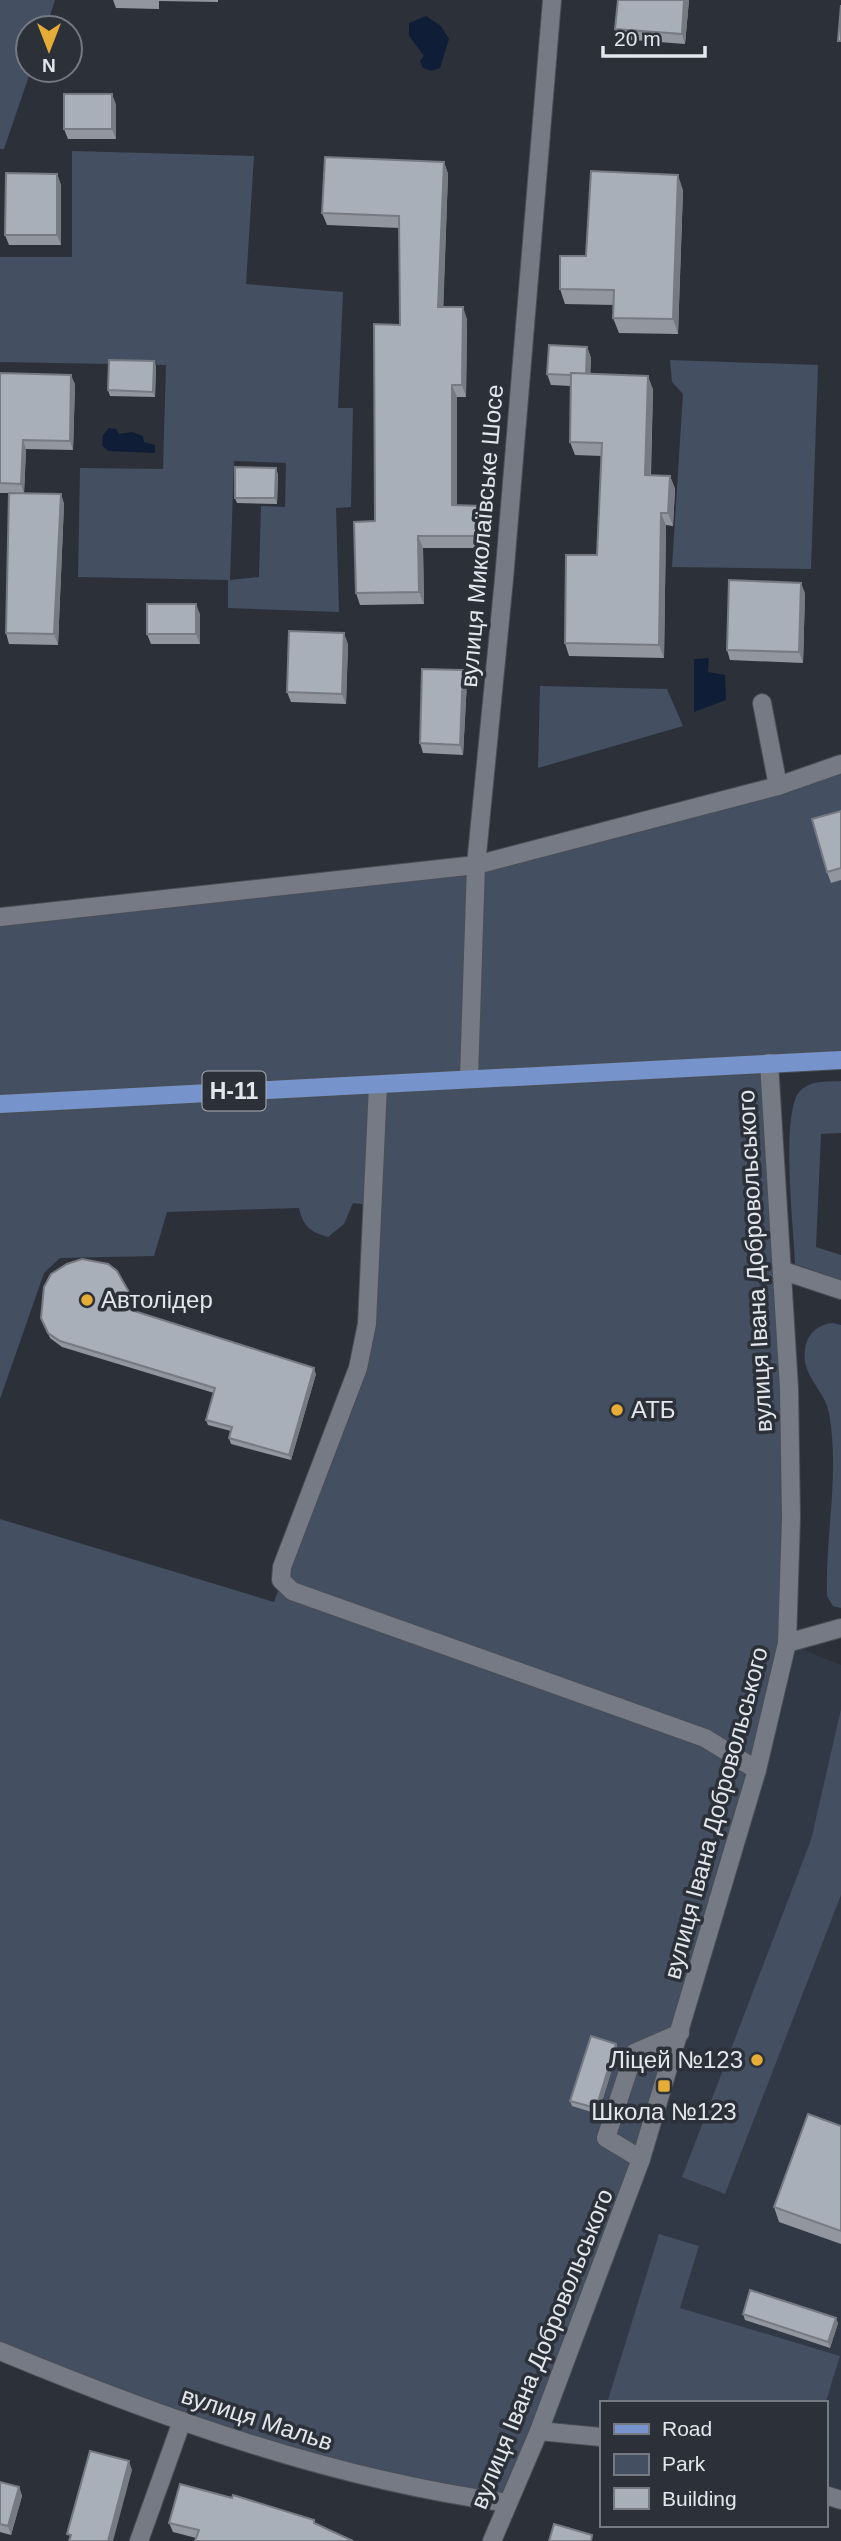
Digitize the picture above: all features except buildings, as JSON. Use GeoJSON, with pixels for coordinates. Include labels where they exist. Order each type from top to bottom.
{"type":"FeatureCollection","features":[{"type":"Feature","properties":{"kind":"main road","name":"Н-11"},"geometry":{"type":"LineString","coordinates":[[0,1104],[378,1085],[469,1077],[841,1060]]}},
{"type":"Feature","properties":{"kind":"street","name":"вулиця Миколаївське Шосе"},"geometry":{"type":"LineString","coordinates":[[469,1077],[476,865],[504,579],[552,0]]}},
{"type":"Feature","properties":{"kind":"street"},"geometry":{"type":"LineString","coordinates":[[762,703],[778,786]]}},
{"type":"Feature","properties":{"kind":"street"},"geometry":{"type":"LineString","coordinates":[[0,917],[476,865],[778,786],[841,764]]}},
{"type":"Feature","properties":{"kind":"street","name":"вулиця Івана Добровольського"},"geometry":{"type":"LineString","coordinates":[[492,2541],[539,2431],[641,2159],[757,1770],[787,1643],[791,1518],[783,1271],[769,1063]]}},
{"type":"Feature","properties":{"kind":"street"},"geometry":{"type":"LineString","coordinates":[[378,1085],[367,1324],[358,1368],[282,1567],[281,1580],[292,1591],[705,1738],[757,1770]]}},
{"type":"Feature","properties":{"kind":"street"},"geometry":{"type":"LineString","coordinates":[[783,1271],[841,1290]]}},
{"type":"Feature","properties":{"kind":"street"},"geometry":{"type":"LineString","coordinates":[[787,1643],[841,1628]]}},
{"type":"Feature","properties":{"kind":"street"},"geometry":{"type":"LineString","coordinates":[[641,2159],[606,2138],[634,2053],[680,2033]]}},
{"type":"Feature","properties":{"kind":"street","name":"вулиця Мальв"},"geometry":{"type":"LineString","coordinates":[[0,2351],[182,2421],[331,2469],[430,2491],[508,2503]]}},
{"type":"Feature","properties":{"kind":"street"},"geometry":{"type":"LineString","coordinates":[[139,2541],[182,2421]]}},
{"type":"Feature","properties":{"kind":"street"},"geometry":{"type":"LineString","coordinates":[[539,2431],[600,2437]]}},
{"type":"Feature","properties":{"kind":"shaded area"},"geometry":{"type":"Polygon","coordinates":[[[426,16],[441,26],[449,39],[440,68],[431,71],[423,68],[420,61],[424,56],[409,36],[409,23],[426,16]]]}},
{"type":"Feature","properties":{"kind":"shaded area"},"geometry":{"type":"Polygon","coordinates":[[[109,428],[116,429],[119,434],[132,432],[143,436],[144,442],[155,445],[155,453],[108,451],[102,445],[103,435],[109,428]]]}},
{"type":"Feature","properties":{"kind":"shaded area"},"geometry":{"type":"Polygon","coordinates":[[[709,658],[708,672],[725,675],[726,700],[694,712],[694,659],[709,658]]]}},
{"type":"Feature","properties":{"kind":"shaded area","name":"Ліцей №123"},"geometry":{"type":"Polygon","coordinates":[[[787,1643],[841,1665],[841,2500],[827,2496],[827,2401],[600,2401],[600,2437],[539,2431],[787,1643]]]}},
{"type":"Feature","properties":{"kind":"green space"},"geometry":{"type":"Polygon","coordinates":[[[0,0],[55,0],[50,14],[14,14],[14,84],[26,84],[4,149],[0,149],[0,0]]]}},
{"type":"Feature","properties":{"kind":"green space"},"geometry":{"type":"Polygon","coordinates":[[[72,151],[254,156],[246,284],[343,292],[338,408],[353,408],[351,507],[336,508],[339,612],[228,608],[228,580],[78,577],[80,468],[163,469],[166,365],[0,362],[0,257],[72,257],[72,151]],[[234,461],[230,580],[259,577],[261,506],[285,507],[286,463],[234,461]]]}},
{"type":"Feature","properties":{"kind":"green space"},"geometry":{"type":"Polygon","coordinates":[[[670,360],[818,365],[811,569],[672,567],[683,394],[672,382],[670,360]]]}},
{"type":"Feature","properties":{"kind":"green space"},"geometry":{"type":"Polygon","coordinates":[[[540,686],[667,689],[683,726],[538,768],[540,686]]]}},
{"type":"Feature","properties":{"kind":"green space"},"geometry":{"type":"Polygon","coordinates":[[[841,764],[841,1060],[770,1063],[784,1271],[787,1643],[680,2033],[508,2503],[380,2481],[0,2351],[0,1519],[274,1602],[358,1368],[371,1205],[353,1203],[344,1224],[328,1237],[308,1227],[299,1208],[167,1212],[154,1256],[60,1258],[44,1273],[0,1399],[0,917],[476,865],[841,764]]]}},
{"type":"Feature","properties":{"kind":"green space"},"geometry":{"type":"Polygon","coordinates":[[[841,1081],[841,1133],[821,1134],[816,1247],[841,1255],[841,1280],[795,1264],[789,1147],[794,1103],[800,1091],[814,1083],[841,1081]]]}},
{"type":"Feature","properties":{"kind":"green space"},"geometry":{"type":"Polygon","coordinates":[[[833,1323],[841,1325],[841,1608],[833,1606],[827,1596],[833,1482],[829,1413],[806,1368],[805,1359],[810,1335],[822,1326],[833,1323]]]}},
{"type":"Feature","properties":{"kind":"green space"},"geometry":{"type":"Polygon","coordinates":[[[841,1709],[841,1895],[725,2194],[682,2177],[811,1840],[841,1709]]]}},
{"type":"Feature","properties":{"kind":"green space"},"geometry":{"type":"Polygon","coordinates":[[[659,2234],[699,2246],[680,2308],[840,2356],[826,2401],[608,2401],[659,2234]]]}},
{"type":"Feature","properties":{"kind":"place","name":"Автолідер"},"geometry":{"type":"Point","coordinates":[87,1300]}},
{"type":"Feature","properties":{"kind":"place","name":"АТБ"},"geometry":{"type":"Point","coordinates":[617,1410]}},
{"type":"Feature","properties":{"kind":"place","name":"Ліцей №123"},"geometry":{"type":"Point","coordinates":[757,2060]}},
{"type":"Feature","properties":{"kind":"place","name":"Школа №123"},"geometry":{"type":"Point","coordinates":[664,2086]}}]}
